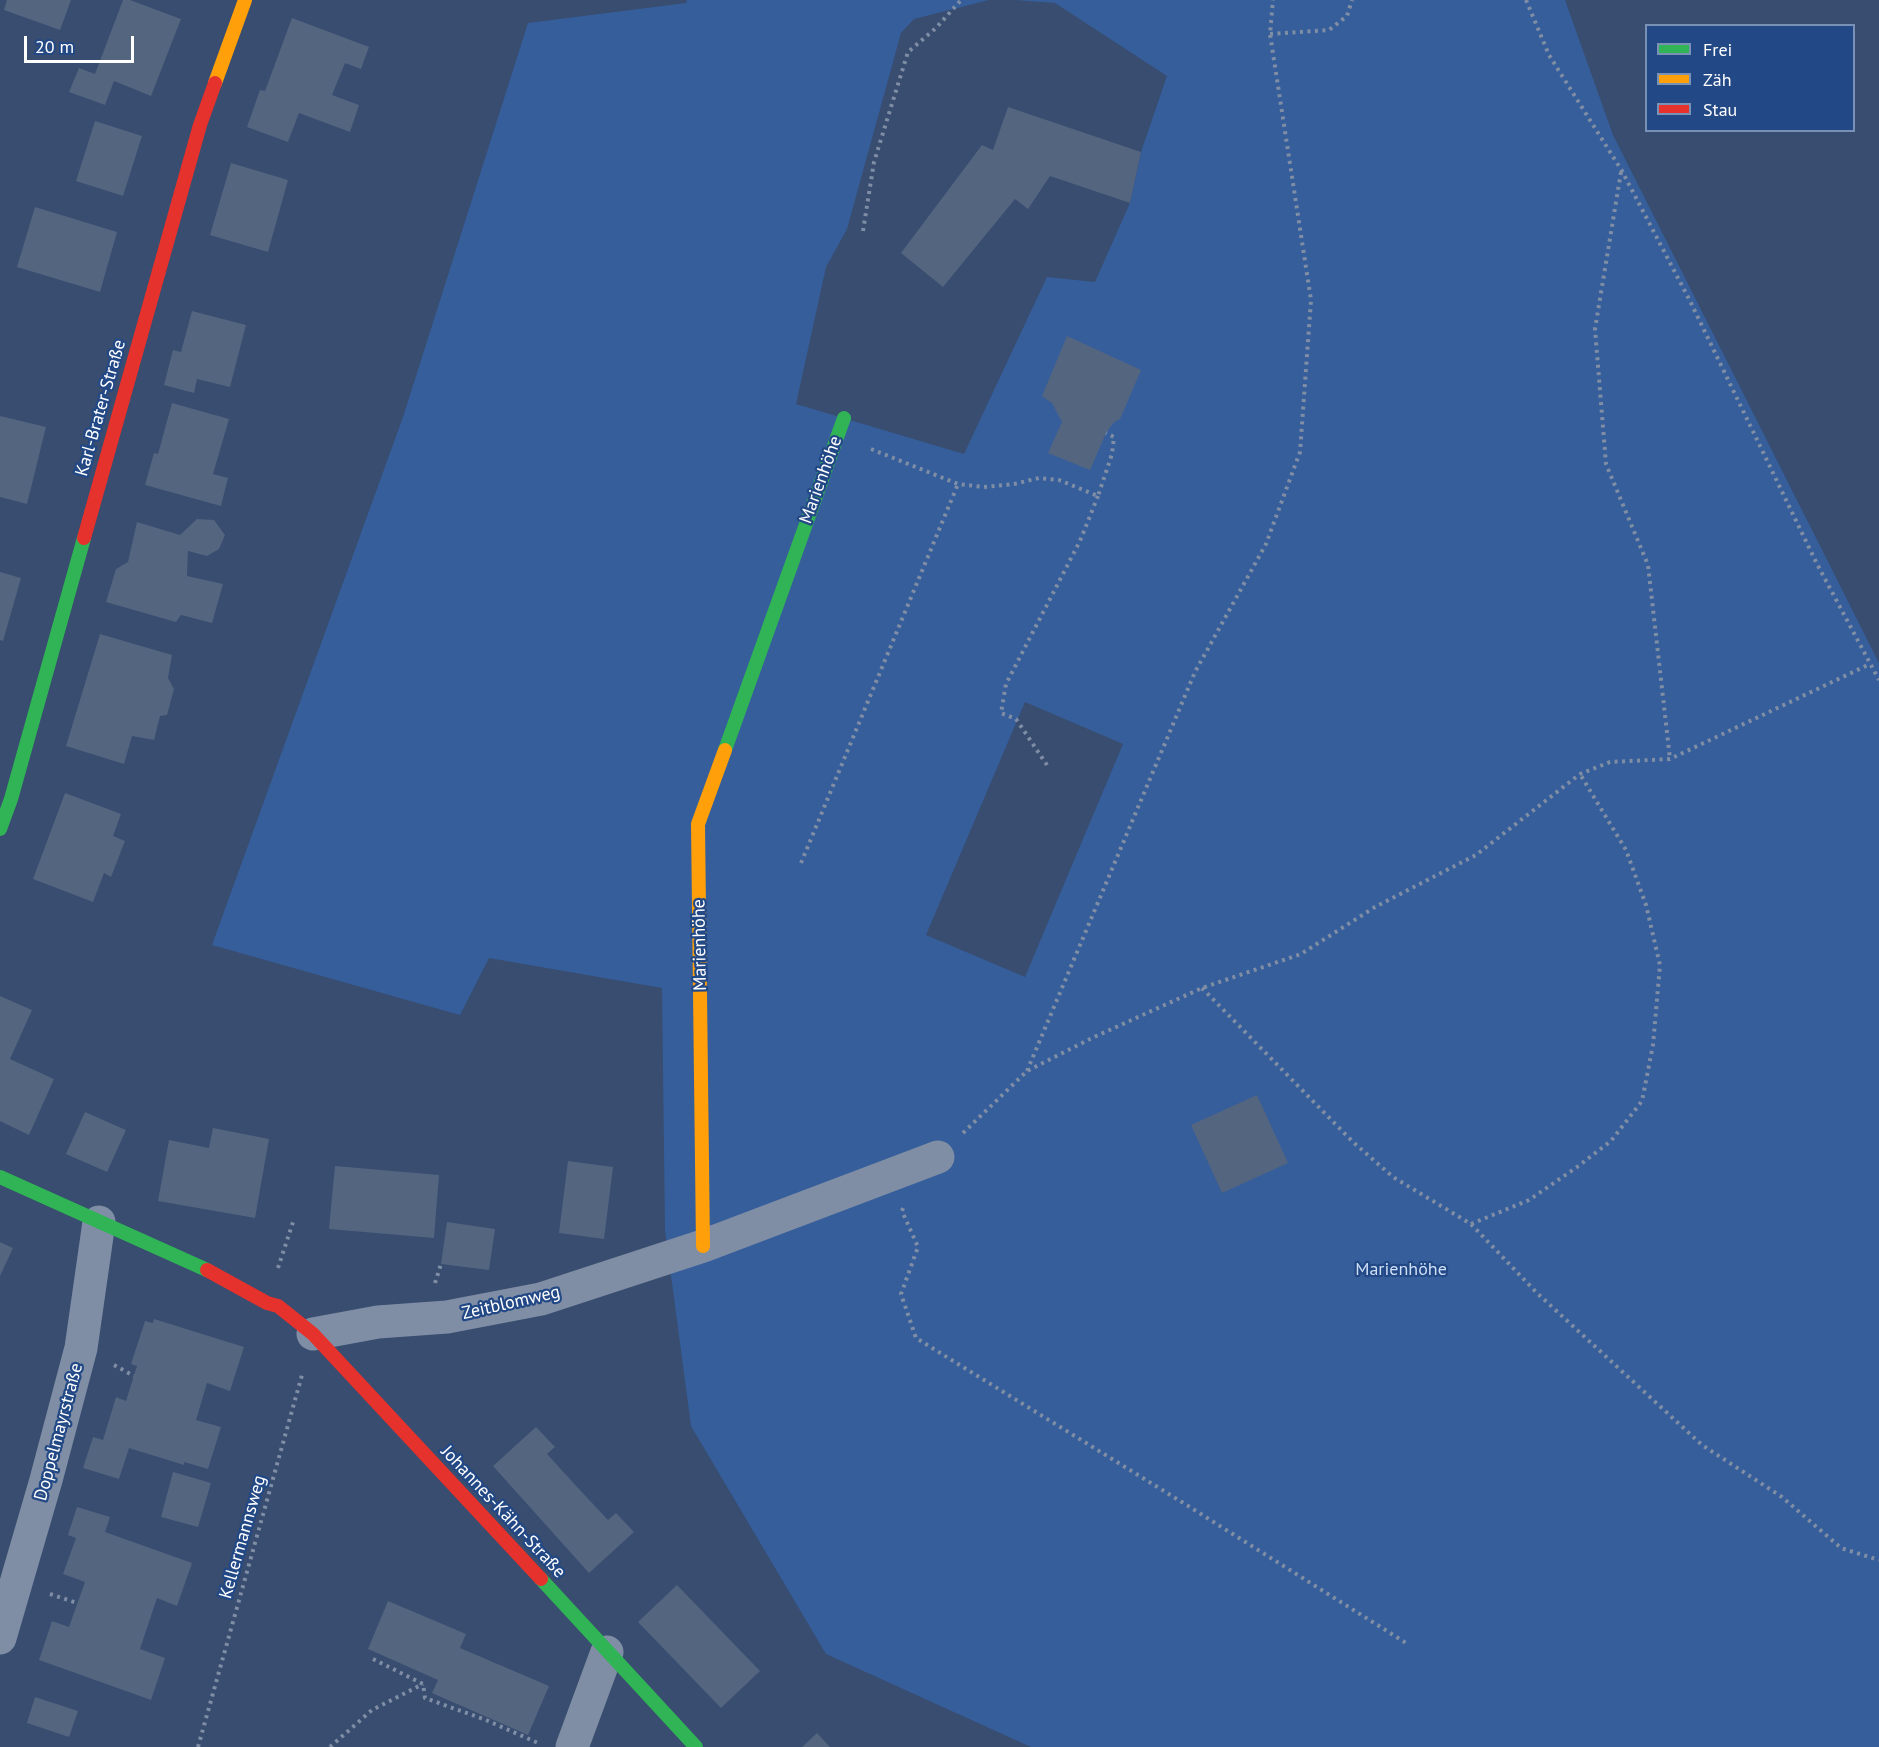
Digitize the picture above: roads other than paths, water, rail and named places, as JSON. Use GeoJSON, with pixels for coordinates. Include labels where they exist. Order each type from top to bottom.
{"type":"FeatureCollection","features":[{"type":"Feature","properties":{"kind":"street","name":"Karl-Brater-Straße"},"geometry":{"type":"LineString","coordinates":[[0,829],[200,125],[245,0]]}},
{"type":"Feature","properties":{"kind":"street","name":"Marienhöhe"},"geometry":{"type":"LineString","coordinates":[[703,1246],[698,824],[844,418]]}},
{"type":"Feature","properties":{"kind":"street"},"geometry":{"type":"LineString","coordinates":[[703,1246],[938,1157]]}},
{"type":"Feature","properties":{"kind":"street"},"geometry":{"type":"LineString","coordinates":[[0,1177],[99,1222]]}},
{"type":"Feature","properties":{"kind":"street","name":"Johannes-Kähn-Straße"},"geometry":{"type":"LineString","coordinates":[[99,1222],[209,1271],[272,1305],[314,1334],[696,1747]]}},
{"type":"Feature","properties":{"kind":"street","name":"Doppelmayrstraße"},"geometry":{"type":"LineString","coordinates":[[0,1638],[46,1480],[81,1348],[99,1222]]}},
{"type":"Feature","properties":{"kind":"street","name":"Zeitblomweg"},"geometry":{"type":"LineString","coordinates":[[314,1334],[378,1322],[447,1317],[541,1299],[703,1246]]}},
{"type":"Feature","properties":{"kind":"street"},"geometry":{"type":"LineString","coordinates":[[572,1747],[607,1652]]}}]}
